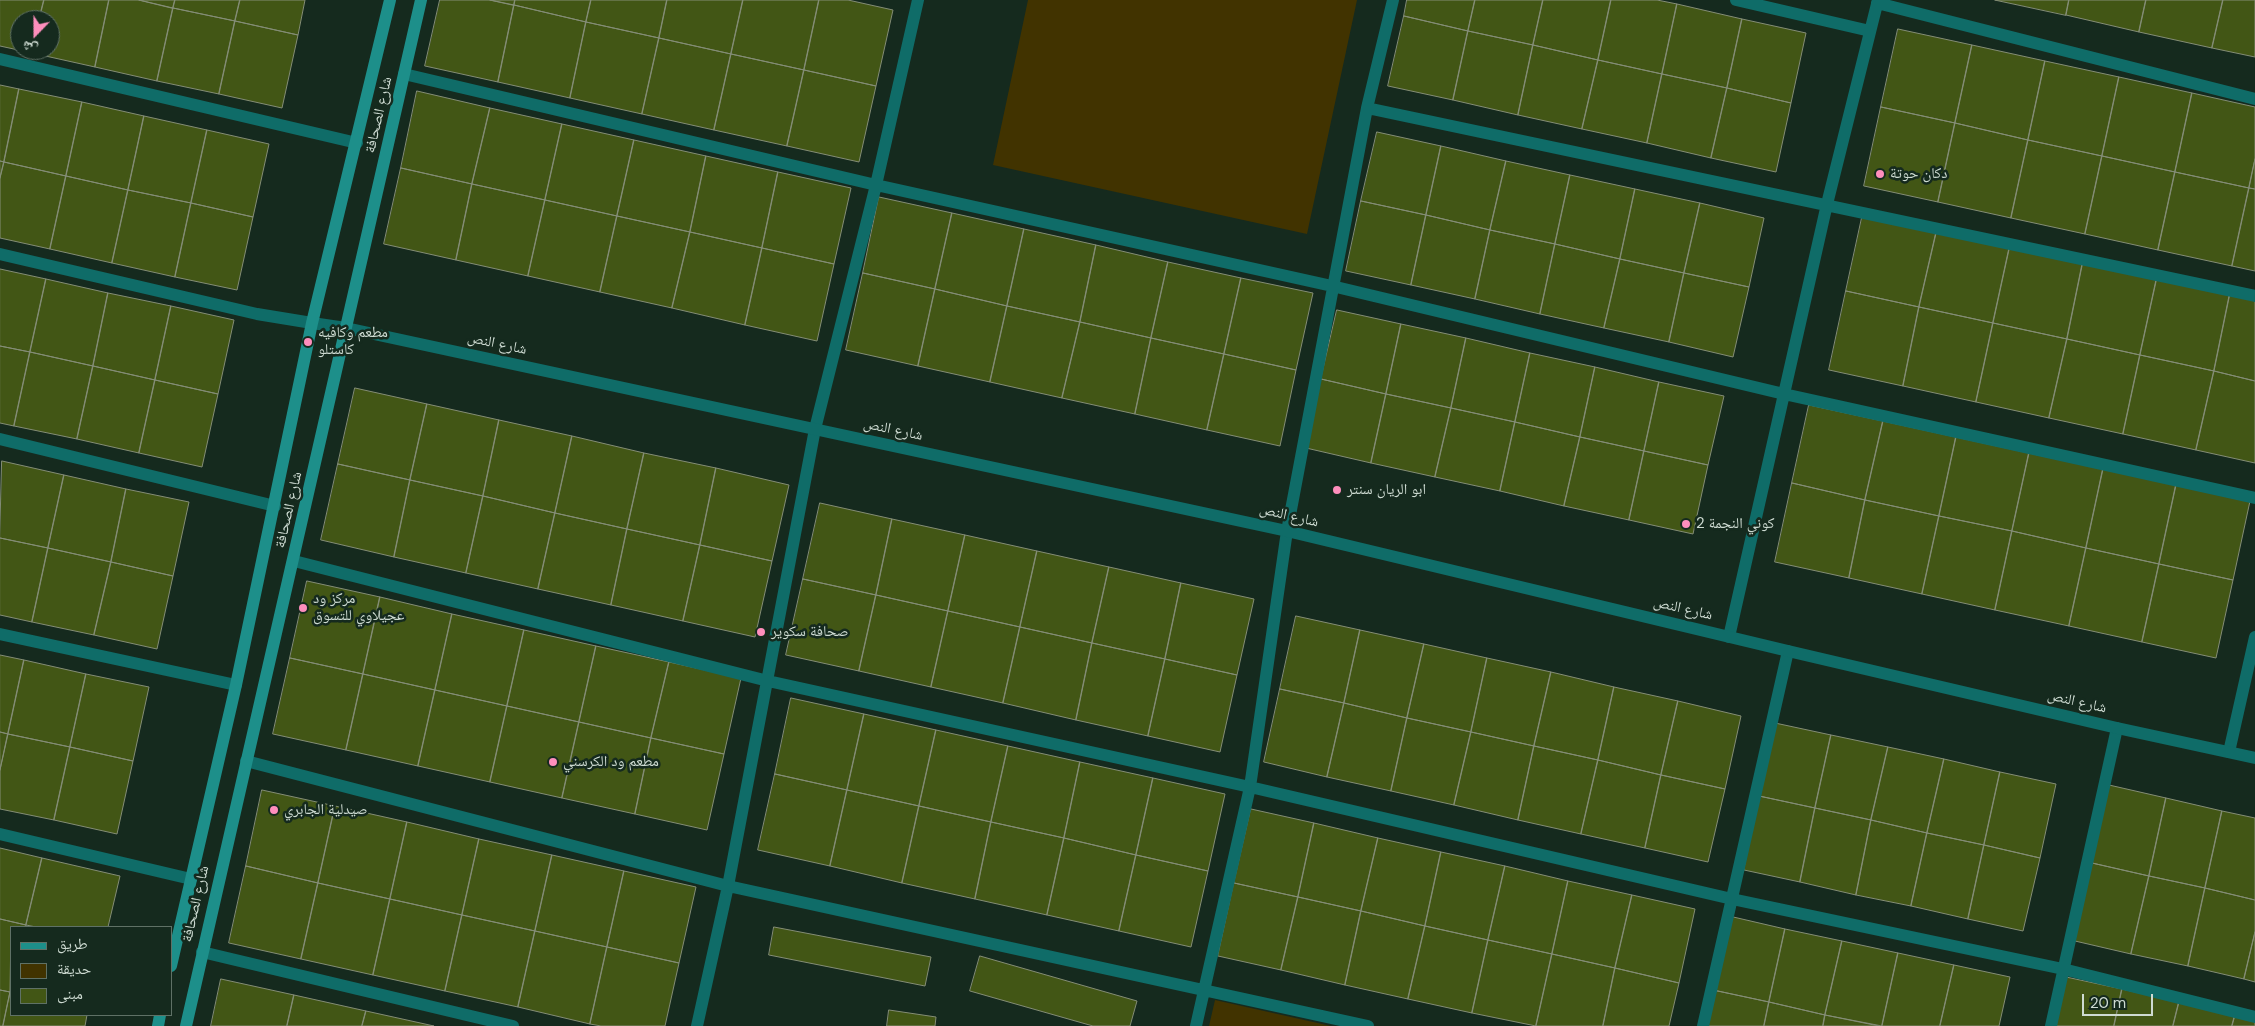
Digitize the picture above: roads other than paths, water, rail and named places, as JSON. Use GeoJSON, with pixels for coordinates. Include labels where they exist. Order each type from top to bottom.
{"type":"FeatureCollection","features":[{"type":"Feature","properties":{"kind":"main road","name":"شارع الصحافة"},"geometry":{"type":"LineString","coordinates":[[172,962],[236,685],[312,323],[390,0]]}},
{"type":"Feature","properties":{"kind":"main road","name":"شارع الصحافة"},"geometry":{"type":"LineString","coordinates":[[186,1026],[421,0]]}},
{"type":"Feature","properties":{"kind":"street"},"geometry":{"type":"LineString","coordinates":[[697,1026],[728,886],[814,429],[876,184],[918,0]]}},
{"type":"Feature","properties":{"kind":"street"},"geometry":{"type":"LineString","coordinates":[[1196,1026],[1250,787],[1287,531],[1367,108],[1392,0]]}},
{"type":"Feature","properties":{"kind":"street"},"geometry":{"type":"LineString","coordinates":[[1736,0],[1870,31]]}},
{"type":"Feature","properties":{"kind":"street"},"geometry":{"type":"LineString","coordinates":[[1729,637],[1827,204],[1878,2],[2255,99]]}},
{"type":"Feature","properties":{"kind":"street"},"geometry":{"type":"LineString","coordinates":[[0,59],[357,142]]}},
{"type":"Feature","properties":{"kind":"street"},"geometry":{"type":"LineString","coordinates":[[404,74],[876,184],[1332,286],[1784,394],[2255,498]]}},
{"type":"Feature","properties":{"kind":"street"},"geometry":{"type":"LineString","coordinates":[[1367,108],[2255,296]]}},
{"type":"Feature","properties":{"kind":"street","name":"شارع النص"},"geometry":{"type":"LineString","coordinates":[[0,254],[257,314],[346,328],[1287,531],[1788,651],[2117,728],[2255,758]]}},
{"type":"Feature","properties":{"kind":"street"},"geometry":{"type":"LineString","coordinates":[[0,439],[275,506]]}},
{"type":"Feature","properties":{"kind":"street"},"geometry":{"type":"LineString","coordinates":[[294,561],[768,681],[1250,787],[1732,898],[2063,969],[2255,1017]]}},
{"type":"Feature","properties":{"kind":"street"},"geometry":{"type":"LineString","coordinates":[[0,634],[236,685]]}},
{"type":"Feature","properties":{"kind":"street"},"geometry":{"type":"LineString","coordinates":[[2229,752],[2255,636]]}},
{"type":"Feature","properties":{"kind":"street"},"geometry":{"type":"LineString","coordinates":[[1703,1026],[1788,651]]}},
{"type":"Feature","properties":{"kind":"street"},"geometry":{"type":"LineString","coordinates":[[2051,1026],[2117,728]]}},
{"type":"Feature","properties":{"kind":"street"},"geometry":{"type":"LineString","coordinates":[[246,761],[728,886],[1368,1026]]}},
{"type":"Feature","properties":{"kind":"street"},"geometry":{"type":"LineString","coordinates":[[0,834],[191,879]]}},
{"type":"Feature","properties":{"kind":"street"},"geometry":{"type":"LineString","coordinates":[[202,952],[513,1026]]}},
{"type":"Feature","properties":{"kind":"place","name":"دكان حوتة"},"geometry":{"type":"Point","coordinates":[1880,174]}},
{"type":"Feature","properties":{"kind":"place","name":"مطعم وكافيه كاستلو"},"geometry":{"type":"Point","coordinates":[308,342]}},
{"type":"Feature","properties":{"kind":"place","name":"ابو الريان سنتر"},"geometry":{"type":"Point","coordinates":[1337,490]}},
{"type":"Feature","properties":{"kind":"place","name":"كوني النجمة 2"},"geometry":{"type":"Point","coordinates":[1686,524]}},
{"type":"Feature","properties":{"kind":"place","name":"مركز ود عجيلاوي للتسوق"},"geometry":{"type":"Point","coordinates":[303,608]}},
{"type":"Feature","properties":{"kind":"place","name":"صحافة سكوير"},"geometry":{"type":"Point","coordinates":[761,632]}},
{"type":"Feature","properties":{"kind":"place","name":"مطعم ود الكرسني"},"geometry":{"type":"Point","coordinates":[553,762]}},
{"type":"Feature","properties":{"kind":"place","name":"صيدلية الجابري"},"geometry":{"type":"Point","coordinates":[274,810]}}]}
